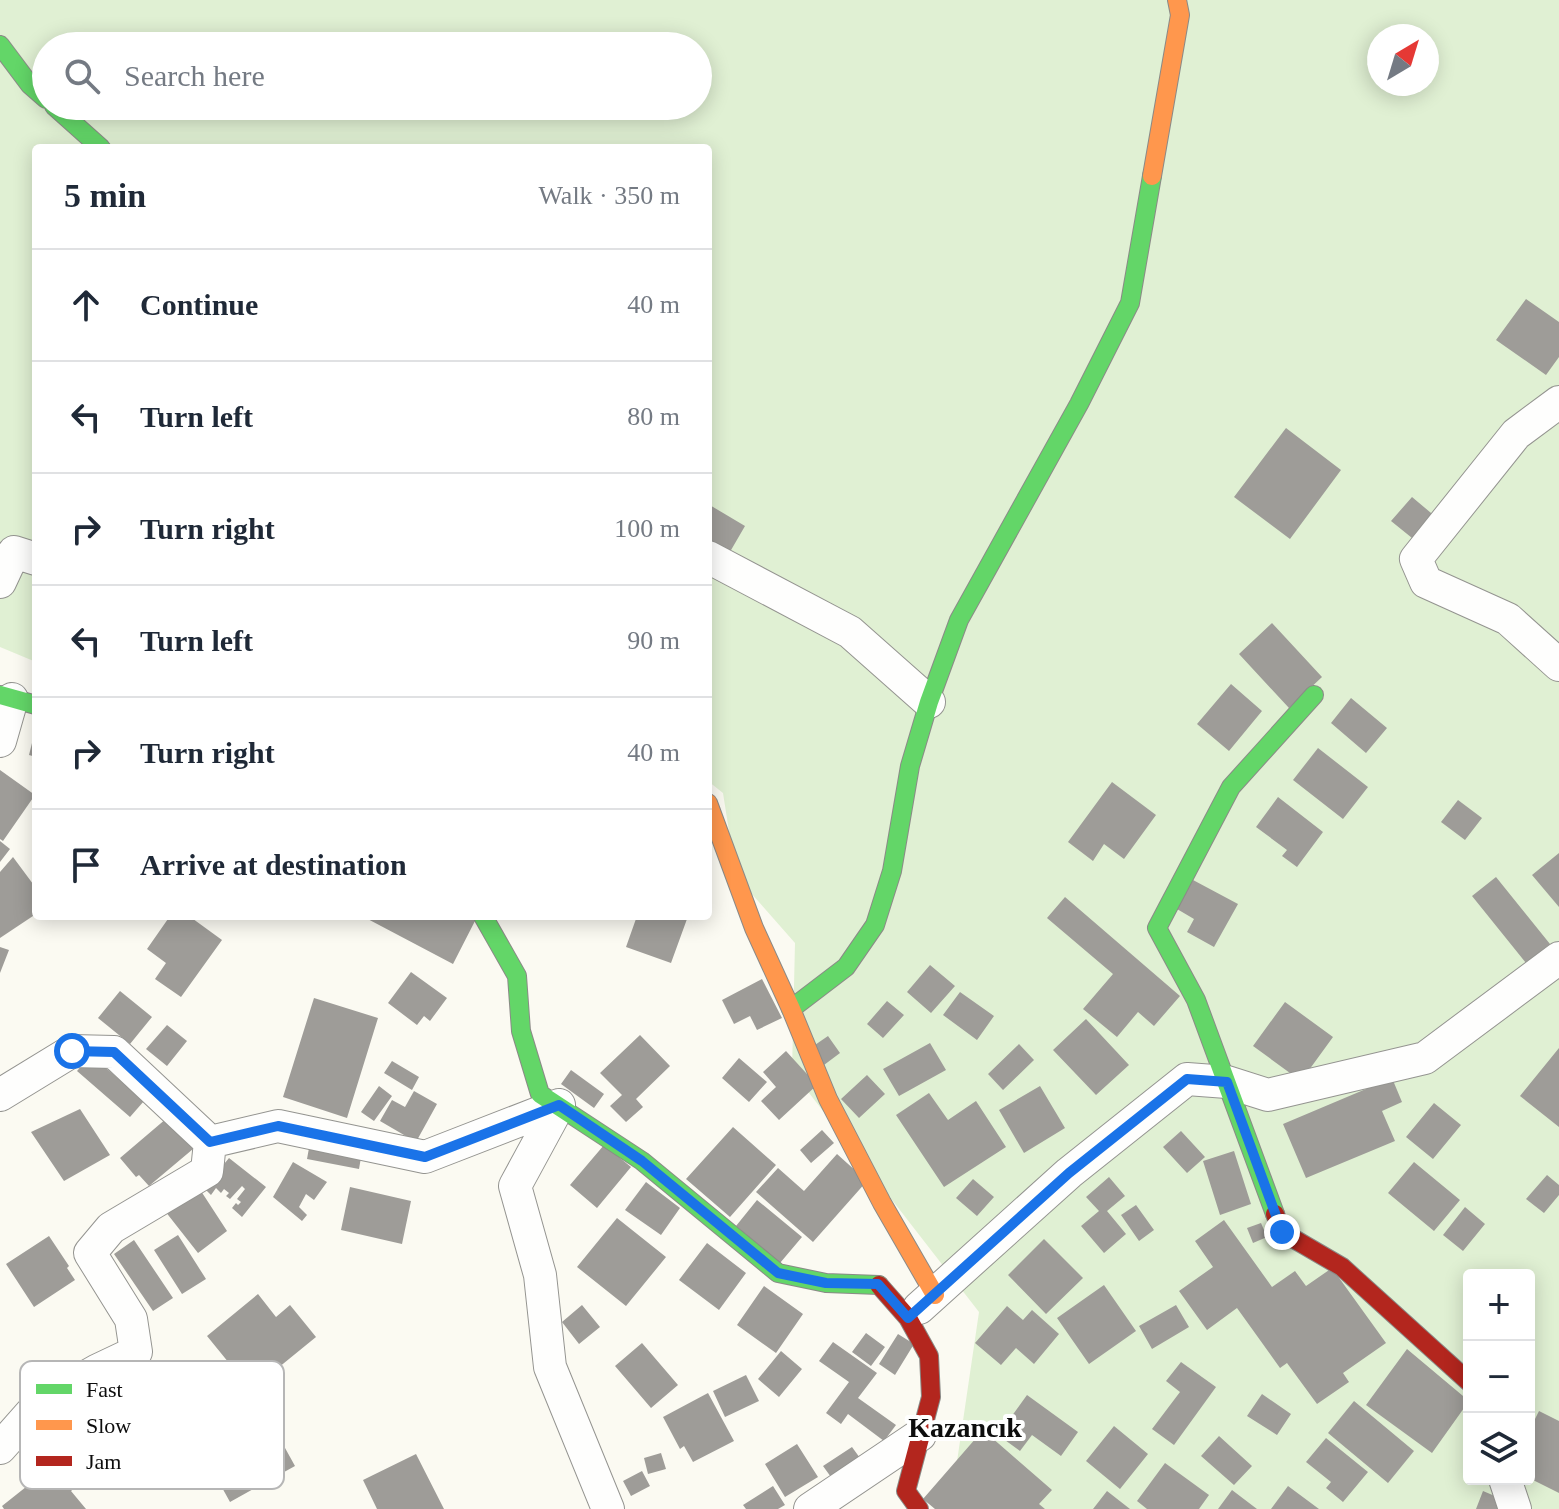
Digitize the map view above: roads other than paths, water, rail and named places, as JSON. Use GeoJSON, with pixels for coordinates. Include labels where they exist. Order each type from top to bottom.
{"type":"FeatureCollection","features":[{"type":"Feature","properties":{"kind":"street"},"geometry":{"type":"LineString","coordinates":[[791,1009],[846,967],[875,925],[892,871],[910,766],[959,620],[1079,404],[1130,303],[1180,15],[1177,0]]}},
{"type":"Feature","properties":{"kind":"street"},"geometry":{"type":"LineString","coordinates":[[0,45],[32,87]]}},
{"type":"Feature","properties":{"kind":"street"},"geometry":{"type":"LineString","coordinates":[[70,120],[97,144]]}},
{"type":"Feature","properties":{"kind":"street"},"geometry":{"type":"LineString","coordinates":[[1559,402],[1516,434],[1416,559],[1426,582],[1508,619],[1559,665]]}},
{"type":"Feature","properties":{"kind":"street"},"geometry":{"type":"LineString","coordinates":[[0,582],[14,552],[32,558]]}},
{"type":"Feature","properties":{"kind":"street"},"geometry":{"type":"LineString","coordinates":[[712,559],[850,632],[929,702]]}},
{"type":"Feature","properties":{"kind":"street"},"geometry":{"type":"LineString","coordinates":[[1314,695],[1231,787],[1157,928],[1196,1000],[1282,1232],[1342,1267],[1463,1377]]}},
{"type":"Feature","properties":{"kind":"street"},"geometry":{"type":"LineString","coordinates":[[0,741],[16,700]]}},
{"type":"Feature","properties":{"kind":"street"},"geometry":{"type":"LineString","coordinates":[[712,814],[754,928],[828,1099],[882,1203],[935,1295]]}},
{"type":"Feature","properties":{"kind":"street"},"geometry":{"type":"LineString","coordinates":[[485,920],[517,976],[521,1031],[540,1094],[642,1161],[778,1273],[826,1283],[878,1284],[908,1318],[929,1356],[931,1397],[906,1491],[919,1509]]}},
{"type":"Feature","properties":{"kind":"street"},"geometry":{"type":"LineString","coordinates":[[908,1318],[1069,1173],[1187,1079],[1227,1082],[1268,1095],[1425,1058],[1559,958]]}},
{"type":"Feature","properties":{"kind":"street"},"geometry":{"type":"LineString","coordinates":[[0,1095],[72,1051],[114,1052],[210,1142]]}},
{"type":"Feature","properties":{"kind":"street"},"geometry":{"type":"LineString","coordinates":[[210,1142],[278,1126],[425,1157],[559,1105]]}},
{"type":"Feature","properties":{"kind":"street"},"geometry":{"type":"LineString","coordinates":[[559,1105],[515,1186],[540,1275],[550,1367],[608,1509]]}},
{"type":"Feature","properties":{"kind":"street"},"geometry":{"type":"LineString","coordinates":[[117,1361],[136,1352],[131,1319],[90,1253],[111,1228],[207,1171],[210,1142]]}},
{"type":"Feature","properties":{"kind":"street"},"geometry":{"type":"LineString","coordinates":[[0,1448],[20,1426]]}},
{"type":"Feature","properties":{"kind":"street"},"geometry":{"type":"LineString","coordinates":[[810,1509],[920,1435]]}},
{"type":"Feature","properties":{"kind":"street"},"geometry":{"type":"LineString","coordinates":[[1507,1485],[1515,1509]]}},
{"type":"Feature","properties":{"kind":"district","name":"Kazancık"},"geometry":{"type":"Point","coordinates":[965,1427]}}]}
